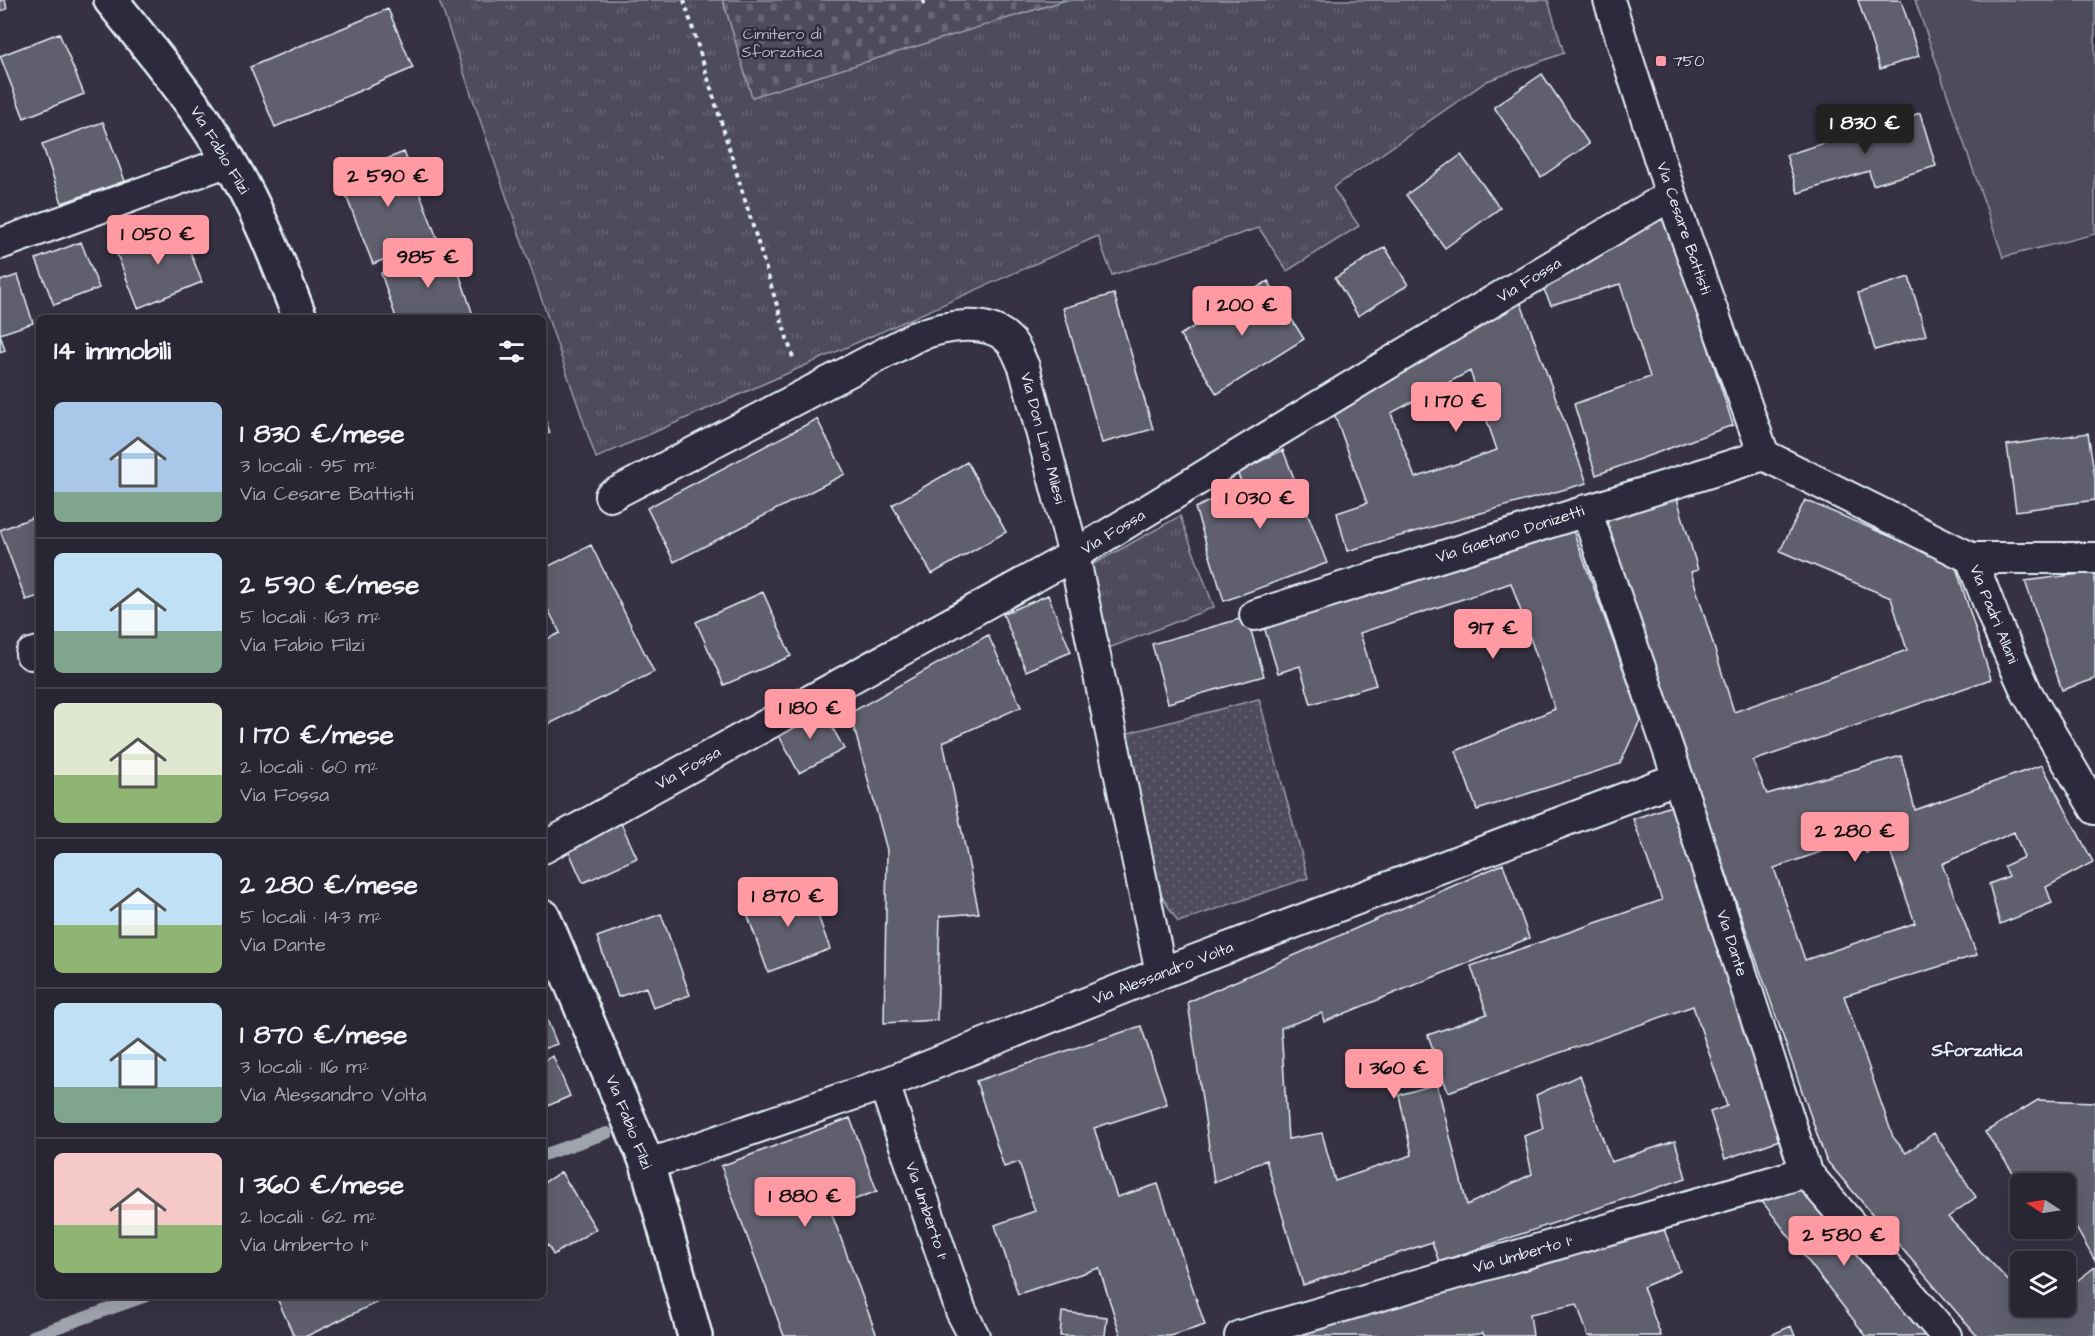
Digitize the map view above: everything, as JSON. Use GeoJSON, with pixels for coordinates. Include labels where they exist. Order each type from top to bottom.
{"type":"FeatureCollection","features":[{"type":"Feature","properties":{"kind":"street","name":"Via Fabio Filzi"},"geometry":{"type":"LineString","coordinates":[[111,0],[178,84],[230,161],[261,221],[299,315]]}},
{"type":"Feature","properties":{"kind":"street","name":"Via Cesare Battisti"},"geometry":{"type":"LineString","coordinates":[[1609,0],[1671,195],[1764,455]]}},
{"type":"Feature","properties":{"kind":"street"},"geometry":{"type":"LineString","coordinates":[[0,244],[230,161]]}},
{"type":"Feature","properties":{"kind":"street","name":"Via Fossa"},"geometry":{"type":"LineString","coordinates":[[546,846],[1074,555],[1671,195]]}},
{"type":"Feature","properties":{"kind":"street","name":"Via Don Lino Milesi"},"geometry":{"type":"LineString","coordinates":[[610,496],[901,343],[950,326],[966,326],[1002,334],[1012,343],[1024,367],[1074,555],[1161,973]]}},
{"type":"Feature","properties":{"kind":"street","name":"Via Gaetano Donizetti"},"geometry":{"type":"LineString","coordinates":[[1255,615],[1764,455]]}},
{"type":"Feature","properties":{"kind":"street","name":"Via Padri Allani"},"geometry":{"type":"LineString","coordinates":[[1764,455],[1971,558],[1998,628],[2027,693],[2095,809]]}},
{"type":"Feature","properties":{"kind":"street","name":"Via Dante"},"geometry":{"type":"LineString","coordinates":[[1586,510],[1678,778],[1806,1172],[1946,1336]]}},
{"type":"Feature","properties":{"kind":"street"},"geometry":{"type":"LineString","coordinates":[[1971,558],[2095,558]]}},
{"type":"Feature","properties":{"kind":"street","name":"Via Alessandro Volta"},"geometry":{"type":"LineString","coordinates":[[647,1163],[884,1084],[1161,973],[1678,778]]}},
{"type":"Feature","properties":{"kind":"street","name":"Via Fabio Filzi"},"geometry":{"type":"LineString","coordinates":[[546,923],[647,1163],[695,1336]]}},
{"type":"Feature","properties":{"kind":"street","name":"Via Umberto I°"},"geometry":{"type":"LineString","coordinates":[[884,1084],[961,1311],[974,1336]]}},
{"type":"Feature","properties":{"kind":"street","name":"Via Umberto I°"},"geometry":{"type":"LineString","coordinates":[[1240,1336],[1806,1172]]}},
{"type":"Feature","properties":{"kind":"path"},"geometry":{"type":"LineString","coordinates":[[684,0],[804,393]]}},
{"type":"Feature","properties":{"kind":"path"},"geometry":{"type":"LineString","coordinates":[[923,0],[925,6]]}},
{"type":"Feature","properties":{"kind":"green space"},"geometry":{"type":"Polygon","coordinates":[[[439,0],[723,0],[752,97],[1066,0],[1548,0],[1564,53],[1487,81],[1333,188],[1359,226],[1287,271],[1259,228],[1112,275],[1098,236],[596,458],[439,0]]]}},
{"type":"Feature","properties":{"kind":"green space","name":"Cimitero di Sforzatica"},"geometry":{"type":"Polygon","coordinates":[[[723,0],[1066,0],[752,97],[723,0]]]}},
{"type":"Feature","properties":{"kind":"green space"},"geometry":{"type":"Polygon","coordinates":[[[1915,0],[2095,0],[2095,234],[2003,257],[1915,0]]]}},
{"type":"Feature","properties":{"kind":"green space"},"geometry":{"type":"Polygon","coordinates":[[[1180,516],[1214,607],[1109,648],[1092,565],[1180,516]]]}},
{"type":"Feature","properties":{"kind":"green space"},"geometry":{"type":"Polygon","coordinates":[[[1259,699],[1308,878],[1178,922],[1157,889],[1124,734],[1259,699]]]}},
{"type":"Feature","properties":{"kind":"building"},"geometry":{"type":"Polygon","coordinates":[[[0,0],[5,0],[7,9],[0,11],[0,0]]]}},
{"type":"Feature","properties":{"kind":"building"},"geometry":{"type":"Polygon","coordinates":[[[1858,0],[1901,0],[1919,56],[1880,69],[1858,0]]]}},
{"type":"Feature","properties":{"kind":"building"},"geometry":{"type":"Polygon","coordinates":[[[388,9],[413,68],[275,127],[250,67],[388,9]]]}},
{"type":"Feature","properties":{"kind":"building"},"geometry":{"type":"Polygon","coordinates":[[[59,33],[84,94],[24,118],[0,56],[59,33]]]}},
{"type":"Feature","properties":{"kind":"building"},"geometry":{"type":"Polygon","coordinates":[[[1542,74],[1589,144],[1541,177],[1494,107],[1542,74]]]}},
{"type":"Feature","properties":{"kind":"building"},"geometry":{"type":"Polygon","coordinates":[[[1920,113],[1936,166],[1873,185],[1869,171],[1798,193],[1786,155],[1920,113]]]}},
{"type":"Feature","properties":{"kind":"building"},"geometry":{"type":"Polygon","coordinates":[[[103,122],[125,181],[62,203],[42,144],[103,122]]]}},
{"type":"Feature","properties":{"kind":"building"},"geometry":{"type":"Polygon","coordinates":[[[404,152],[437,238],[373,264],[339,178],[404,152]]]}},
{"type":"Feature","properties":{"kind":"building"},"geometry":{"type":"Polygon","coordinates":[[[1461,155],[1500,208],[1445,248],[1406,195],[1461,155]]]}},
{"type":"Feature","properties":{"kind":"building"},"geometry":{"type":"Polygon","coordinates":[[[1643,218],[1668,221],[1733,425],[1596,475],[1574,404],[1650,377],[1620,284],[1551,305],[1541,283],[1643,218]]]}},
{"type":"Feature","properties":{"kind":"building"},"geometry":{"type":"Polygon","coordinates":[[[179,223],[202,282],[138,308],[115,249],[179,223]]]}},
{"type":"Feature","properties":{"kind":"building"},"geometry":{"type":"Polygon","coordinates":[[[81,242],[99,288],[54,305],[36,259],[81,242]]]}},
{"type":"Feature","properties":{"kind":"building"},"geometry":{"type":"Polygon","coordinates":[[[1385,247],[1408,285],[1358,316],[1335,278],[1385,247]]]}},
{"type":"Feature","properties":{"kind":"building"},"geometry":{"type":"Polygon","coordinates":[[[451,249],[473,315],[395,315],[381,273],[451,249]]]}},
{"type":"Feature","properties":{"kind":"building"},"geometry":{"type":"Polygon","coordinates":[[[18,275],[33,323],[0,334],[0,281],[18,275]]]}},
{"type":"Feature","properties":{"kind":"building"},"geometry":{"type":"Polygon","coordinates":[[[1909,277],[1926,335],[1875,350],[1858,293],[1909,277]]]}},
{"type":"Feature","properties":{"kind":"building"},"geometry":{"type":"Polygon","coordinates":[[[1268,281],[1304,339],[1217,394],[1180,335],[1268,281]]]}},
{"type":"Feature","properties":{"kind":"building"},"geometry":{"type":"Polygon","coordinates":[[[1114,294],[1153,429],[1102,443],[1063,308],[1114,294]]]}},
{"type":"Feature","properties":{"kind":"building"},"geometry":{"type":"Polygon","coordinates":[[[1519,298],[1587,483],[1347,551],[1337,513],[1367,503],[1331,405],[1519,298]],[[1470,371],[1391,413],[1415,478],[1497,450],[1470,371]]]}},
{"type":"Feature","properties":{"kind":"building"},"geometry":{"type":"Polygon","coordinates":[[[0,334],[5,350],[0,352],[0,334]]]}},
{"type":"Feature","properties":{"kind":"building"},"geometry":{"type":"Polygon","coordinates":[[[817,419],[845,474],[674,562],[647,508],[817,419]]]}},
{"type":"Feature","properties":{"kind":"building"},"geometry":{"type":"Polygon","coordinates":[[[546,421],[550,433],[546,434],[546,421]]]}},
{"type":"Feature","properties":{"kind":"building"},"geometry":{"type":"Polygon","coordinates":[[[2088,433],[2095,478],[2095,500],[2016,511],[2007,445],[2088,433]]]}},
{"type":"Feature","properties":{"kind":"building"},"geometry":{"type":"Polygon","coordinates":[[[1283,450],[1327,563],[1224,601],[1195,508],[1243,485],[1237,473],[1283,450]]]}},
{"type":"Feature","properties":{"kind":"building"},"geometry":{"type":"Polygon","coordinates":[[[967,462],[1006,532],[932,574],[892,505],[967,462]]]}},
{"type":"Feature","properties":{"kind":"building"},"geometry":{"type":"Polygon","coordinates":[[[1675,491],[1698,570],[1691,572],[1734,712],[1907,650],[1891,598],[1780,551],[1805,500],[1955,564],[1991,679],[1753,761],[1767,794],[1901,756],[1915,810],[2042,765],[2093,862],[2046,887],[2052,903],[2000,924],[1989,884],[2009,876],[2004,866],[2024,857],[2014,832],[1942,864],[1977,955],[1844,996],[1893,1137],[1906,1153],[1934,1133],[1976,1197],[1948,1217],[2010,1282],[2010,1317],[2076,1317],[2076,1281],[2095,1267],[2095,1336],[1977,1336],[1826,1160],[1602,516],[1675,491]],[[1861,838],[1774,868],[1805,960],[1915,923],[1888,845],[1866,853],[1861,838]]]}},
{"type":"Feature","properties":{"kind":"building"},"geometry":{"type":"Polygon","coordinates":[[[36,516],[36,597],[26,600],[0,530],[36,516]]]}},
{"type":"Feature","properties":{"kind":"building"},"geometry":{"type":"Polygon","coordinates":[[[1571,525],[1641,718],[1620,764],[1477,810],[1456,751],[1555,709],[1511,583],[1360,633],[1376,685],[1311,704],[1300,666],[1278,673],[1263,623],[1571,525]]]}},
{"type":"Feature","properties":{"kind":"building"},"geometry":{"type":"Polygon","coordinates":[[[591,545],[654,672],[546,726],[546,640],[560,633],[546,605],[546,568],[591,545]]]}},
{"type":"Feature","properties":{"kind":"building"},"geometry":{"type":"Polygon","coordinates":[[[2095,572],[2095,679],[2062,690],[2025,581],[2095,572]]]}},
{"type":"Feature","properties":{"kind":"building"},"geometry":{"type":"Polygon","coordinates":[[[763,592],[791,656],[724,685],[696,622],[763,592]]]}},
{"type":"Feature","properties":{"kind":"building"},"geometry":{"type":"Polygon","coordinates":[[[1048,595],[1071,652],[1026,671],[1003,614],[1048,595]]]}},
{"type":"Feature","properties":{"kind":"building"},"geometry":{"type":"Polygon","coordinates":[[[1247,617],[1264,676],[1168,703],[1152,644],[1247,617]]]}},
{"type":"Feature","properties":{"kind":"building"},"geometry":{"type":"Polygon","coordinates":[[[988,635],[1021,707],[943,742],[979,913],[940,916],[937,1020],[884,1023],[887,850],[850,713],[988,635]]]}},
{"type":"Feature","properties":{"kind":"building"},"geometry":{"type":"Polygon","coordinates":[[[821,706],[844,749],[799,773],[776,730],[821,706]]]}},
{"type":"Feature","properties":{"kind":"building"},"geometry":{"type":"Polygon","coordinates":[[[1674,805],[1788,1137],[1725,1159],[1710,1112],[1727,1106],[1693,1006],[1448,1092],[1428,1035],[1487,1014],[1471,966],[1662,900],[1633,819],[1674,805]]]}},
{"type":"Feature","properties":{"kind":"building"},"geometry":{"type":"Polygon","coordinates":[[[621,823],[637,858],[583,883],[567,847],[621,823]]]}},
{"type":"Feature","properties":{"kind":"building"},"geometry":{"type":"Polygon","coordinates":[[[1503,864],[1529,938],[1324,1022],[1322,1013],[1281,1028],[1288,1139],[1322,1133],[1335,1181],[1412,1155],[1399,1095],[1437,1084],[1467,1205],[1532,1174],[1524,1136],[1543,1129],[1536,1095],[1580,1075],[1611,1162],[1675,1141],[1686,1178],[1439,1262],[1432,1242],[1303,1285],[1266,1160],[1214,1182],[1188,1002],[1503,864]]]}},
{"type":"Feature","properties":{"kind":"building"},"geometry":{"type":"Polygon","coordinates":[[[807,885],[830,949],[768,972],[745,908],[807,885]]]}},
{"type":"Feature","properties":{"kind":"building"},"geometry":{"type":"Polygon","coordinates":[[[661,914],[690,995],[653,1008],[646,987],[618,997],[597,937],[661,914]]]}},
{"type":"Feature","properties":{"kind":"building"},"geometry":{"type":"Polygon","coordinates":[[[546,1017],[557,1044],[546,1048],[546,1017]]]}},
{"type":"Feature","properties":{"kind":"building"},"geometry":{"type":"Polygon","coordinates":[[[1141,1026],[1167,1104],[1094,1128],[1117,1197],[1158,1184],[1205,1325],[1171,1336],[1121,1336],[1099,1268],[1018,1294],[995,1225],[1035,1211],[1019,1162],[1004,1167],[976,1081],[1141,1026]]]}},
{"type":"Feature","properties":{"kind":"building"},"geometry":{"type":"Polygon","coordinates":[[[553,1056],[570,1096],[546,1107],[546,1060],[553,1056]]]}},
{"type":"Feature","properties":{"kind":"building"},"geometry":{"type":"Polygon","coordinates":[[[2038,1100],[2095,1102],[2095,1261],[2076,1228],[2076,1173],[2013,1173],[1985,1132],[2038,1100]]]}},
{"type":"Feature","properties":{"kind":"building"},"geometry":{"type":"Polygon","coordinates":[[[850,1118],[877,1191],[830,1209],[877,1336],[784,1336],[721,1166],[850,1118]]]}},
{"type":"Feature","properties":{"kind":"building"},"geometry":{"type":"Polygon","coordinates":[[[561,1172],[596,1229],[553,1255],[548,1245],[546,1246],[546,1181],[561,1172]]]}},
{"type":"Feature","properties":{"kind":"building"},"geometry":{"type":"Polygon","coordinates":[[[1805,1187],[1933,1336],[1866,1336],[1761,1200],[1805,1187]]]}},
{"type":"Feature","properties":{"kind":"building"},"geometry":{"type":"Polygon","coordinates":[[[1662,1224],[1680,1271],[1643,1287],[1661,1336],[1588,1336],[1577,1304],[1530,1314],[1533,1336],[1484,1336],[1483,1333],[1468,1336],[1271,1336],[1662,1224]]]}},
{"type":"Feature","properties":{"kind":"building"},"geometry":{"type":"Polygon","coordinates":[[[277,1299],[384,1299],[307,1336],[294,1336],[277,1299]]]}},
{"type":"Feature","properties":{"kind":"building"},"geometry":{"type":"Polygon","coordinates":[[[1062,1312],[1107,1317],[1105,1336],[1060,1336],[1062,1312]]]}},
{"type":"Feature","properties":{"kind":"building"},"geometry":{"type":"Polygon","coordinates":[[[1791,1326],[1795,1336],[1769,1336],[1791,1326]]]}},
{"type":"Feature","properties":{"kind":"waterway"},"geometry":{"type":"LineString","coordinates":[[546,1154],[607,1133]]}},
{"type":"Feature","properties":{"kind":"waterway"},"geometry":{"type":"LineString","coordinates":[[33,1336],[138,1299]]}},
{"type":"Feature","properties":{"kind":"place","name":"750"},"geometry":{"type":"Point","coordinates":[1661,61]}},
{"type":"Feature","properties":{"kind":"district","name":"Sforzatica"},"geometry":{"type":"Point","coordinates":[1977,1050]}}]}
